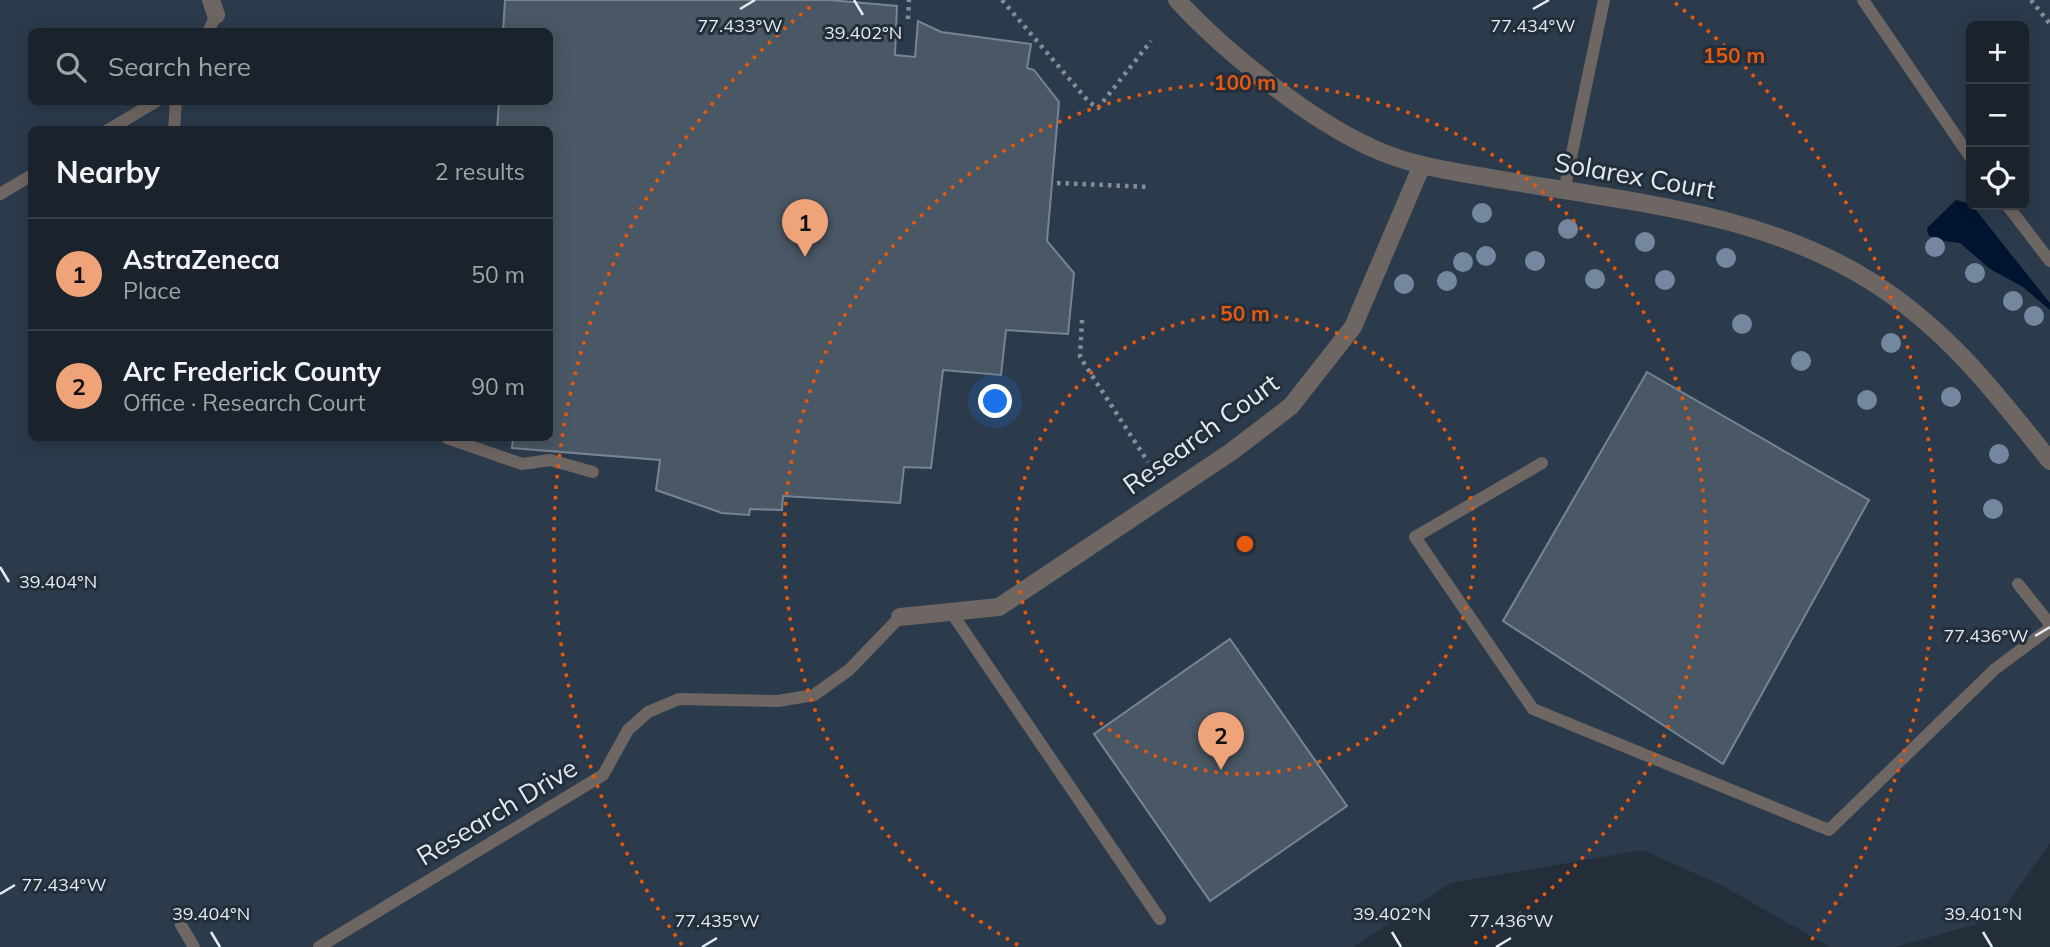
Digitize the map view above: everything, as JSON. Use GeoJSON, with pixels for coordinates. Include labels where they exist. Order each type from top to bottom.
{"type":"FeatureCollection","features":[{"type":"Feature","properties":{"kind":"street","name":"Solarex Court"},"geometry":{"type":"LineString","coordinates":[[1177,0],[1294,103],[1370,148],[1422,165],[1730,219],[1812,251],[1872,281],[1950,341],[2050,461]]}},
{"type":"Feature","properties":{"kind":"street","name":"Research Court"},"geometry":{"type":"LineString","coordinates":[[900,617],[999,607],[1231,452],[1291,406],[1353,327],[1422,165]]}},
{"type":"Feature","properties":{"kind":"lane"},"geometry":{"type":"LineString","coordinates":[[1564,191],[1604,0]]}},
{"type":"Feature","properties":{"kind":"lane"},"geometry":{"type":"LineString","coordinates":[[1863,0],[1966,151]]}},
{"type":"Feature","properties":{"kind":"lane"},"geometry":{"type":"LineString","coordinates":[[209,28],[214,8]]}},
{"type":"Feature","properties":{"kind":"lane"},"geometry":{"type":"LineString","coordinates":[[115,126],[150,105]]}},
{"type":"Feature","properties":{"kind":"lane"},"geometry":{"type":"LineString","coordinates":[[174,126],[176,105]]}},
{"type":"Feature","properties":{"kind":"lane"},"geometry":{"type":"LineString","coordinates":[[0,194],[28,177]]}},
{"type":"Feature","properties":{"kind":"lane"},"geometry":{"type":"LineString","coordinates":[[2011,210],[2050,261]]}},
{"type":"Feature","properties":{"kind":"lane"},"geometry":{"type":"LineString","coordinates":[[456,441],[522,464],[550,460],[593,472]]}},
{"type":"Feature","properties":{"kind":"lane"},"geometry":{"type":"LineString","coordinates":[[1542,463],[1415,537],[1533,709],[1829,830],[1995,669],[2050,626],[2018,583]]}},
{"type":"Feature","properties":{"kind":"lane"},"geometry":{"type":"LineString","coordinates":[[951,612],[1160,919]]}},
{"type":"Feature","properties":{"kind":"lane","name":"Research Drive"},"geometry":{"type":"LineString","coordinates":[[319,947],[603,775],[628,730],[648,712],[679,699],[778,701],[814,695],[849,670],[900,617]]}},
{"type":"Feature","properties":{"kind":"lane"},"geometry":{"type":"LineString","coordinates":[[181,925],[194,947]]}},
{"type":"Feature","properties":{"kind":"path"},"geometry":{"type":"LineString","coordinates":[[908,19],[909,0]]}},
{"type":"Feature","properties":{"kind":"path"},"geometry":{"type":"LineString","coordinates":[[1002,0],[1089,102],[1098,108],[1140,51],[1151,41]]}},
{"type":"Feature","properties":{"kind":"path"},"geometry":{"type":"LineString","coordinates":[[2031,0],[2050,24]]}},
{"type":"Feature","properties":{"kind":"path"},"geometry":{"type":"LineString","coordinates":[[1057,183],[1150,187]]}},
{"type":"Feature","properties":{"kind":"path"},"geometry":{"type":"LineString","coordinates":[[1082,320],[1080,356],[1148,462]]}},
{"type":"Feature","properties":{"kind":"shaded area"},"geometry":{"type":"Polygon","coordinates":[[[0,0],[2050,0],[2050,843],[1997,918],[1895,947],[1830,947],[1723,886],[1643,850],[1451,883],[1353,947],[0,947],[0,0]]]}},
{"type":"Feature","properties":{"kind":"water"},"geometry":{"type":"Polygon","coordinates":[[[1956,200],[1966,202],[1966,210],[1976,210],[2050,303],[2050,310],[2023,287],[1990,269],[1960,243],[1937,240],[1928,235],[1927,228],[1956,200]]]}},
{"type":"Feature","properties":{"kind":"building"},"geometry":{"type":"Polygon","coordinates":[[[505,0],[830,0],[897,6],[895,55],[915,57],[918,21],[941,32],[1031,44],[1027,68],[1034,70],[1059,102],[1047,241],[1074,273],[1068,334],[1006,330],[1001,375],[943,370],[931,468],[904,467],[900,503],[783,496],[782,510],[750,509],[749,515],[722,513],[656,490],[660,460],[512,448],[513,441],[553,441],[553,126],[497,126],[499,105],[553,105],[553,28],[503,28],[505,0]]]}},
{"type":"Feature","properties":{"kind":"building"},"geometry":{"type":"Polygon","coordinates":[[[1647,372],[1869,500],[1723,764],[1503,621],[1647,372]]]}},
{"type":"Feature","properties":{"kind":"building"},"geometry":{"type":"Polygon","coordinates":[[[1230,639],[1347,806],[1210,901],[1094,734],[1230,639]]]}},
{"type":"Feature","properties":{"kind":"place","name":"AstraZeneca"},"geometry":{"type":"Point","coordinates":[805,257]}},
{"type":"Feature","properties":{"kind":"place","name":"Arc Frederick County"},"geometry":{"type":"Point","coordinates":[1221,770]}}]}
